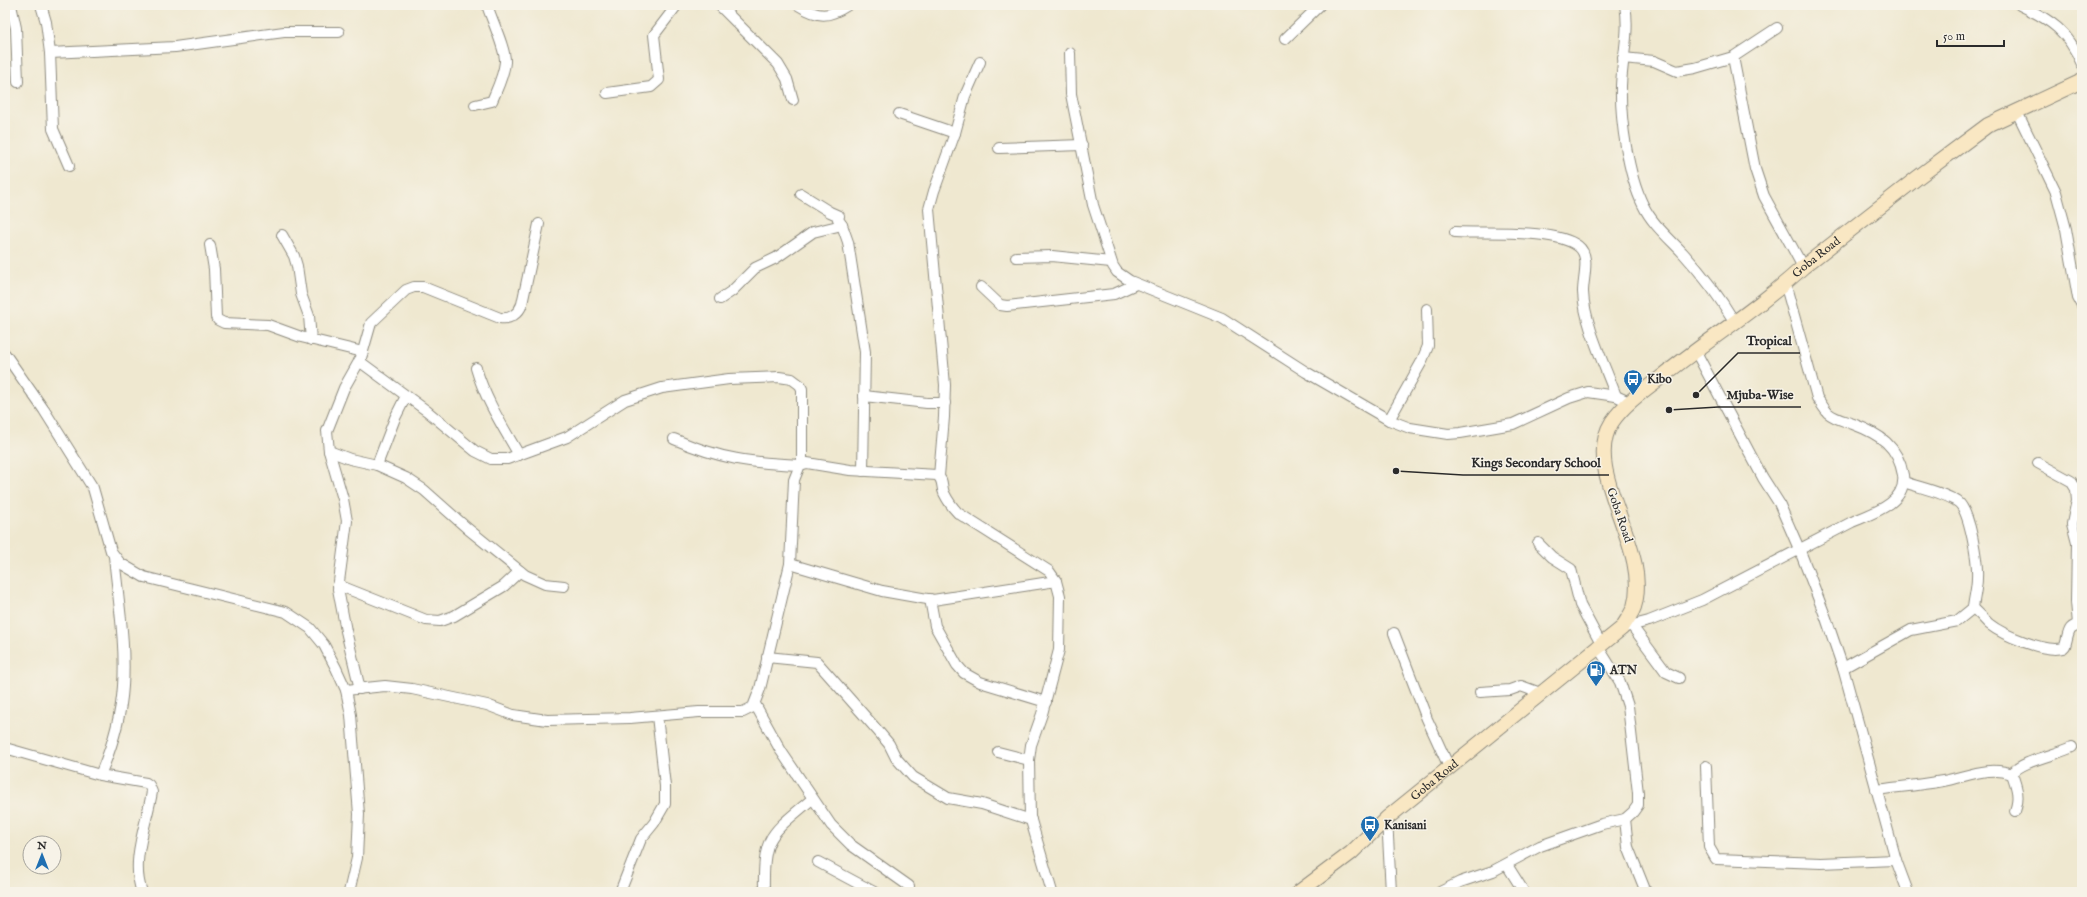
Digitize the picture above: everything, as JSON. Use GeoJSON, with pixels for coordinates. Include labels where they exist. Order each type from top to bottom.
{"type":"FeatureCollection","features":[{"type":"Feature","properties":{"kind":"main road","name":"Goba Road"},"geometry":{"type":"LineString","coordinates":[[1299,892],[1351,853],[1387,818],[1540,693],[1627,627],[1634,606],[1636,576],[1633,553],[1605,474],[1604,456],[1605,443],[1612,422],[1629,402],[1695,350],[1785,283],[1803,267],[1958,147],[1988,126],[2082,81]]}},
{"type":"Feature","properties":{"kind":"street"},"geometry":{"type":"LineString","coordinates":[[11,5],[16,28],[18,82]]}},
{"type":"Feature","properties":{"kind":"street"},"geometry":{"type":"LineString","coordinates":[[41,5],[46,22],[50,53],[53,129],[69,166]]}},
{"type":"Feature","properties":{"kind":"street"},"geometry":{"type":"LineString","coordinates":[[475,106],[492,101],[500,82],[505,63],[502,48],[486,5]]}},
{"type":"Feature","properties":{"kind":"street"},"geometry":{"type":"LineString","coordinates":[[607,93],[651,87],[659,80],[654,35],[677,5]]}},
{"type":"Feature","properties":{"kind":"street"},"geometry":{"type":"LineString","coordinates":[[719,5],[778,64],[787,79],[793,100]]}},
{"type":"Feature","properties":{"kind":"street"},"geometry":{"type":"LineString","coordinates":[[798,5],[814,13],[828,16],[848,5]]}},
{"type":"Feature","properties":{"kind":"street"},"geometry":{"type":"LineString","coordinates":[[1285,39],[1320,5]]}},
{"type":"Feature","properties":{"kind":"street"},"geometry":{"type":"LineString","coordinates":[[1625,5],[1627,19],[1621,87],[1624,124],[1628,154],[1642,203],[1649,217],[1716,291],[1734,321]]}},
{"type":"Feature","properties":{"kind":"street"},"geometry":{"type":"LineString","coordinates":[[2020,5],[2047,18],[2062,31],[2075,48],[2082,64]]}},
{"type":"Feature","properties":{"kind":"street"},"geometry":{"type":"LineString","coordinates":[[1623,58],[1654,61],[1678,71],[1733,57],[1776,28]]}},
{"type":"Feature","properties":{"kind":"street"},"geometry":{"type":"LineString","coordinates":[[50,53],[174,47],[284,32],[339,32]]}},
{"type":"Feature","properties":{"kind":"street"},"geometry":{"type":"LineString","coordinates":[[1070,53],[1071,94],[1093,205],[1112,262],[1117,272],[1136,284],[1222,318],[1306,372],[1389,420],[1410,428],[1448,434],[1513,424],[1579,394],[1593,392],[1616,396],[1629,402]]}},
{"type":"Feature","properties":{"kind":"street"},"geometry":{"type":"LineString","coordinates":[[1733,57],[1755,169],[1764,196],[1803,267]]}},
{"type":"Feature","properties":{"kind":"street"},"geometry":{"type":"LineString","coordinates":[[980,62],[965,96],[955,133],[934,191],[930,209],[941,357],[944,370],[945,403],[939,476],[946,496],[958,513],[1044,568],[1056,581],[1061,600],[1060,642],[1046,702],[1031,745],[1029,760],[1031,820],[1052,892]]}},
{"type":"Feature","properties":{"kind":"street"},"geometry":{"type":"LineString","coordinates":[[2017,112],[2056,192],[2066,229],[2078,298],[2082,305]]}},
{"type":"Feature","properties":{"kind":"street"},"geometry":{"type":"LineString","coordinates":[[899,114],[955,133]]}},
{"type":"Feature","properties":{"kind":"street"},"geometry":{"type":"LineString","coordinates":[[999,148],[1082,145]]}},
{"type":"Feature","properties":{"kind":"street"},"geometry":{"type":"LineString","coordinates":[[801,194],[839,216],[838,219],[842,225],[848,242],[853,285],[864,345],[864,471]]}},
{"type":"Feature","properties":{"kind":"street"},"geometry":{"type":"LineString","coordinates":[[360,689],[346,631],[338,585],[347,521],[343,498],[329,451],[327,435],[328,428],[351,373],[361,356],[371,323],[406,290],[414,287],[422,287],[500,318],[508,319],[517,313],[522,304],[539,224]]}},
{"type":"Feature","properties":{"kind":"street"},"geometry":{"type":"LineString","coordinates":[[720,299],[732,291],[755,268],[776,258],[813,232],[842,225]]}},
{"type":"Feature","properties":{"kind":"street"},"geometry":{"type":"LineString","coordinates":[[1455,232],[1526,234],[1560,238],[1572,242],[1580,248],[1586,258],[1583,292],[1586,314],[1616,396]]}},
{"type":"Feature","properties":{"kind":"street"},"geometry":{"type":"LineString","coordinates":[[282,235],[294,256],[297,266],[301,294],[309,316],[311,340]]}},
{"type":"Feature","properties":{"kind":"street"},"geometry":{"type":"LineString","coordinates":[[210,245],[214,268],[216,317],[218,320],[224,323],[244,326],[268,325],[361,356],[406,396],[483,456],[499,460],[519,455],[567,437],[615,406],[653,390],[729,379],[779,376],[792,379],[800,385],[802,389],[801,464],[795,474],[790,564],[755,704],[752,709],[743,712],[699,712],[657,716],[547,720],[513,715],[487,705],[412,689],[385,686],[346,690]]}},
{"type":"Feature","properties":{"kind":"street"},"geometry":{"type":"LineString","coordinates":[[1016,256],[1052,256],[1112,262]]}},
{"type":"Feature","properties":{"kind":"street"},"geometry":{"type":"LineString","coordinates":[[1678,678],[1666,672],[1627,627],[1702,600],[1774,562],[1800,551],[1852,522],[1877,512],[1899,495],[1904,482],[1900,460],[1891,446],[1857,426],[1829,414],[1818,398],[1785,283]]}},
{"type":"Feature","properties":{"kind":"street"},"geometry":{"type":"LineString","coordinates":[[981,287],[1000,305],[1007,306],[1114,294],[1136,284]]}},
{"type":"Feature","properties":{"kind":"street"},"geometry":{"type":"LineString","coordinates":[[1389,420],[1422,363],[1428,346],[1427,309]]}},
{"type":"Feature","properties":{"kind":"street"},"geometry":{"type":"LineString","coordinates":[[1695,350],[1763,478],[1779,503],[1800,551],[1826,618],[1843,668],[1896,860],[1908,892]]}},
{"type":"Feature","properties":{"kind":"street"},"geometry":{"type":"LineString","coordinates":[[5,354],[44,410],[93,488],[114,556],[124,645],[123,687],[111,748],[100,775]]}},
{"type":"Feature","properties":{"kind":"street"},"geometry":{"type":"LineString","coordinates":[[476,368],[480,381],[496,415],[519,455]]}},
{"type":"Feature","properties":{"kind":"street"},"geometry":{"type":"LineString","coordinates":[[377,465],[395,418],[406,396]]}},
{"type":"Feature","properties":{"kind":"street"},"geometry":{"type":"LineString","coordinates":[[864,396],[920,403],[945,403]]}},
{"type":"Feature","properties":{"kind":"street"},"geometry":{"type":"LineString","coordinates":[[674,439],[724,457],[758,464],[801,464],[864,471],[939,476]]}},
{"type":"Feature","properties":{"kind":"street"},"geometry":{"type":"LineString","coordinates":[[329,451],[350,459],[377,465],[406,478],[424,490],[468,529],[520,571],[539,582],[564,586]]}},
{"type":"Feature","properties":{"kind":"street"},"geometry":{"type":"LineString","coordinates":[[1973,608],[1990,624],[2013,637],[2053,649],[2062,648],[2070,626],[2080,624],[2076,602],[2078,543],[2072,524],[2077,500],[2076,489],[2071,481],[2038,464]]}},
{"type":"Feature","properties":{"kind":"street"},"geometry":{"type":"LineString","coordinates":[[1843,668],[1911,630],[1957,621],[1973,608],[1977,579],[1976,560],[1965,511],[1960,503],[1952,498],[1904,482]]}},
{"type":"Feature","properties":{"kind":"street"},"geometry":{"type":"LineString","coordinates":[[1440,892],[1460,882],[1481,876],[1540,846],[1602,824],[1625,819],[1636,809],[1638,800],[1628,706],[1620,682],[1580,605],[1571,569],[1552,557],[1538,543]]}},
{"type":"Feature","properties":{"kind":"street"},"geometry":{"type":"LineString","coordinates":[[114,556],[126,568],[144,577],[272,608],[293,616],[316,634],[336,668],[346,690],[351,715],[359,814],[357,858],[349,892]]}},
{"type":"Feature","properties":{"kind":"street"},"geometry":{"type":"LineString","coordinates":[[790,564],[882,591],[930,599],[946,599],[1056,581]]}},
{"type":"Feature","properties":{"kind":"street"},"geometry":{"type":"LineString","coordinates":[[338,585],[426,620],[440,621],[454,616],[504,586],[520,571]]}},
{"type":"Feature","properties":{"kind":"street"},"geometry":{"type":"LineString","coordinates":[[930,599],[935,626],[957,665],[964,672],[980,682],[1046,702]]}},
{"type":"Feature","properties":{"kind":"street"},"geometry":{"type":"LineString","coordinates":[[1394,633],[1427,718],[1449,767]]}},
{"type":"Feature","properties":{"kind":"street"},"geometry":{"type":"LineString","coordinates":[[767,657],[817,662],[878,731],[903,767],[922,784],[948,798],[982,804],[1031,820]]}},
{"type":"Feature","properties":{"kind":"street"},"geometry":{"type":"LineString","coordinates":[[1480,692],[1510,690],[1521,686],[1540,693]]}},
{"type":"Feature","properties":{"kind":"street"},"geometry":{"type":"LineString","coordinates":[[755,704],[781,751],[812,799],[842,838],[909,886]]}},
{"type":"Feature","properties":{"kind":"street"},"geometry":{"type":"LineString","coordinates":[[620,892],[641,839],[654,823],[665,804],[665,786],[657,716]]}},
{"type":"Feature","properties":{"kind":"street"},"geometry":{"type":"LineString","coordinates":[[2012,774],[2019,766],[2047,758],[2072,747]]}},
{"type":"Feature","properties":{"kind":"street"},"geometry":{"type":"LineString","coordinates":[[5,748],[100,775],[146,783],[150,786],[152,792],[140,848],[139,879],[142,892]]}},
{"type":"Feature","properties":{"kind":"street"},"geometry":{"type":"LineString","coordinates":[[998,752],[1029,760]]}},
{"type":"Feature","properties":{"kind":"street"},"geometry":{"type":"LineString","coordinates":[[1706,766],[1709,847],[1716,859],[1821,863],[1896,860]]}},
{"type":"Feature","properties":{"kind":"street"},"geometry":{"type":"LineString","coordinates":[[1876,790],[1944,781],[1985,771],[1996,771],[2012,774]]}},
{"type":"Feature","properties":{"kind":"street"},"geometry":{"type":"LineString","coordinates":[[2012,774],[2018,796],[2015,811]]}},
{"type":"Feature","properties":{"kind":"street"},"geometry":{"type":"LineString","coordinates":[[764,892],[764,860],[768,843],[777,829],[812,799]]}},
{"type":"Feature","properties":{"kind":"street"},"geometry":{"type":"LineString","coordinates":[[1387,818],[1391,892]]}},
{"type":"Feature","properties":{"kind":"street"},"geometry":{"type":"LineString","coordinates":[[1625,819],[1628,847],[1646,892]]}},
{"type":"Feature","properties":{"kind":"street"},"geometry":{"type":"LineString","coordinates":[[818,862],[874,892]]}},
{"type":"Feature","properties":{"kind":"street"},"geometry":{"type":"LineString","coordinates":[[1507,864],[1524,892]]}},
{"type":"Feature","properties":{"kind":"place","name":"Tropical"},"geometry":{"type":"Point","coordinates":[1696,395]}},
{"type":"Feature","properties":{"kind":"place","name":"Kibo"},"geometry":{"type":"Point","coordinates":[1633,396]}},
{"type":"Feature","properties":{"kind":"place","name":"Mjuba-Wise"},"geometry":{"type":"Point","coordinates":[1669,410]}},
{"type":"Feature","properties":{"kind":"place","name":"Kings Secondary School"},"geometry":{"type":"Point","coordinates":[1396,471]}},
{"type":"Feature","properties":{"kind":"place","name":"ATN"},"geometry":{"type":"Point","coordinates":[1596,687]}},
{"type":"Feature","properties":{"kind":"place","name":"Kanisani"},"geometry":{"type":"Point","coordinates":[1370,842]}}]}
